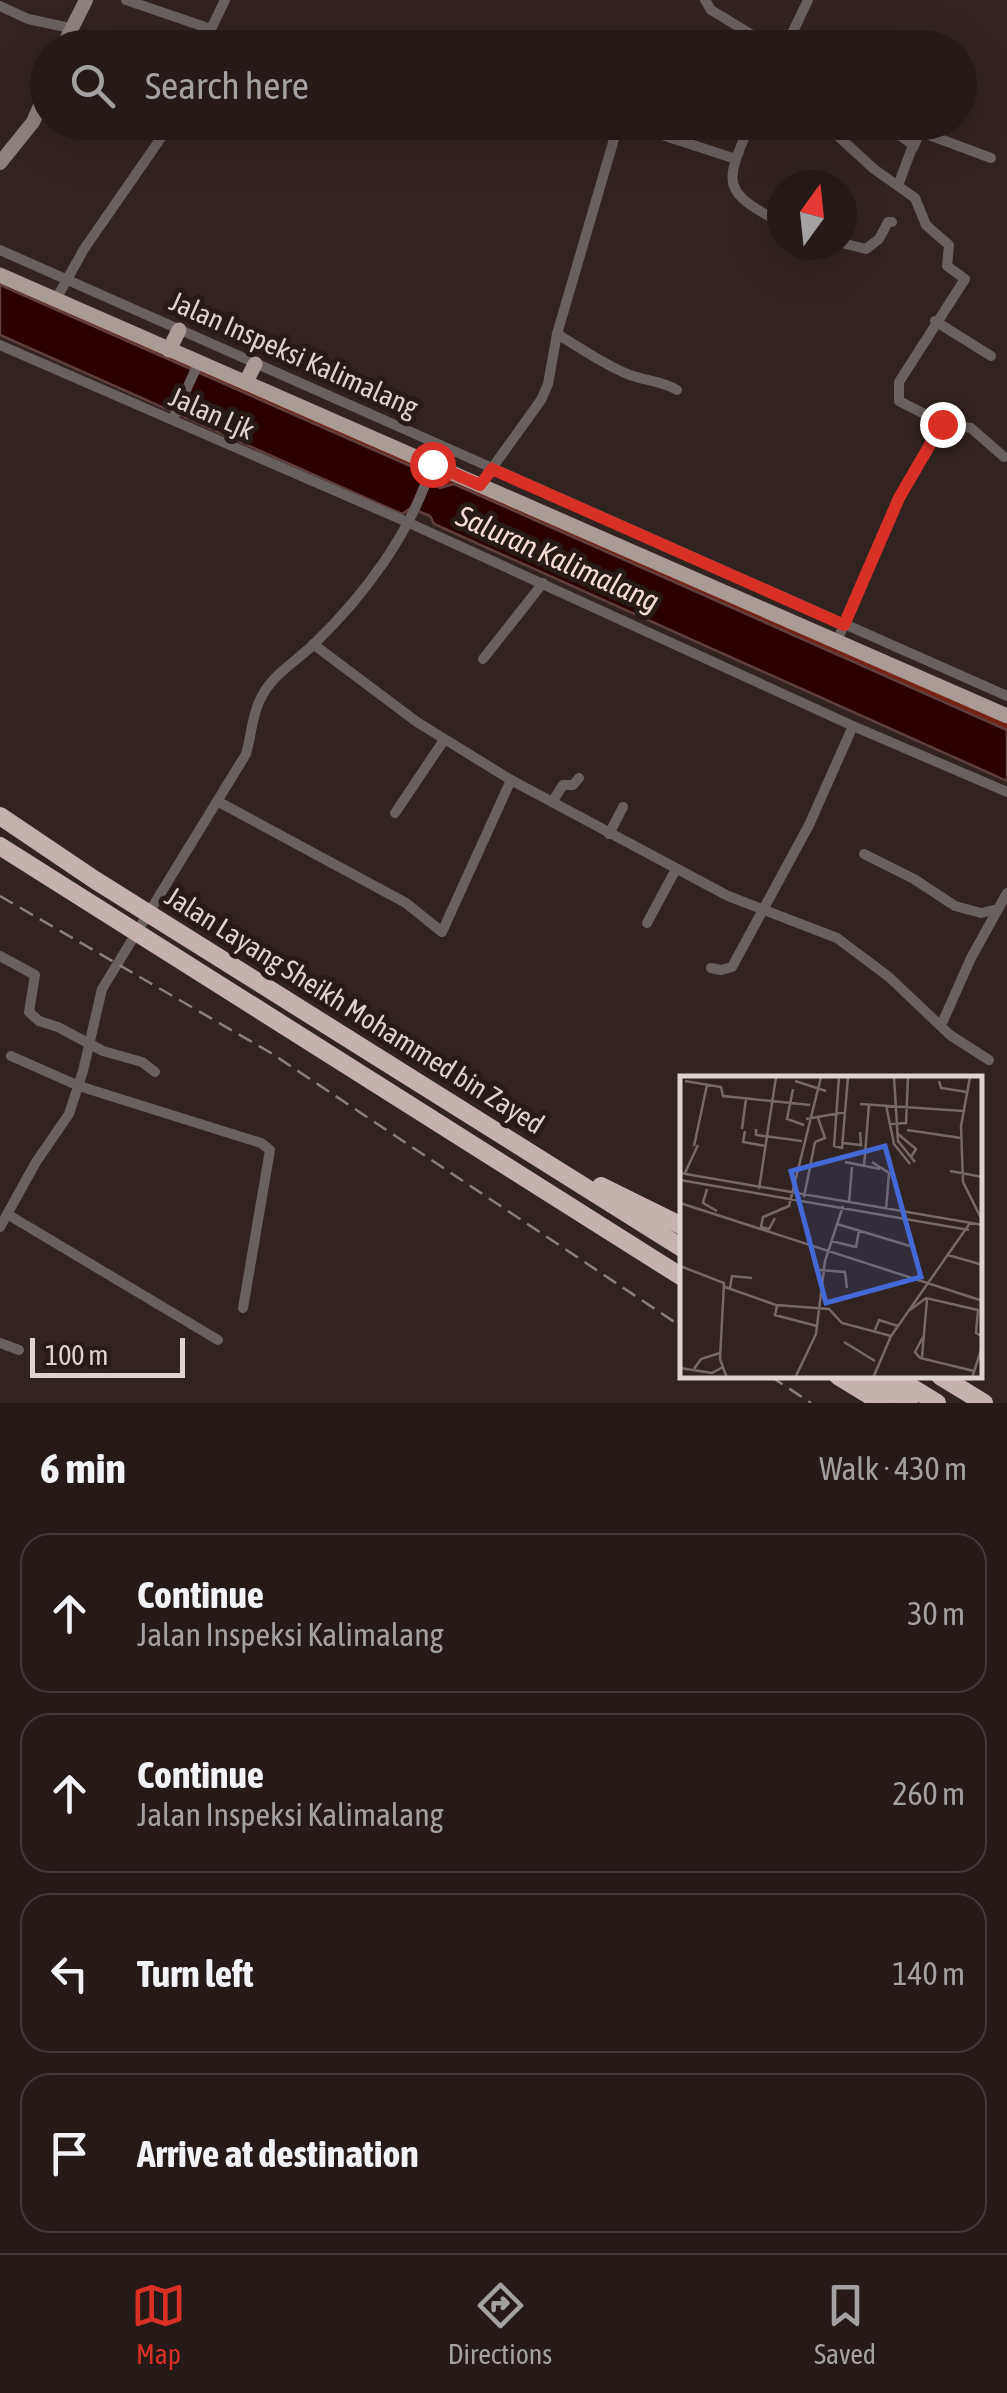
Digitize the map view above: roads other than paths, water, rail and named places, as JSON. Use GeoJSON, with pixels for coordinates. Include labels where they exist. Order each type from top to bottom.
{"type":"FeatureCollection","features":[{"type":"Feature","properties":{"kind":"highway"},"geometry":{"type":"LineString","coordinates":[[0,820],[680,1246]]}},
{"type":"Feature","properties":{"kind":"highway","name":"Jalan Layang Sheikh Mohammed bin Zayed"},"geometry":{"type":"LineString","coordinates":[[0,820],[680,1246]]}},
{"type":"Feature","properties":{"kind":"highway","name":"Jalan Layang Sheikh Mohammed bin Zayed"},"geometry":{"type":"LineString","coordinates":[[0,834],[680,1261]]}},
{"type":"Feature","properties":{"kind":"highway"},"geometry":{"type":"LineString","coordinates":[[0,846],[680,1276]]}},
{"type":"Feature","properties":{"kind":"highway"},"geometry":{"type":"LineString","coordinates":[[546,1162],[680,1225]]}},
{"type":"Feature","properties":{"kind":"highway"},"geometry":{"type":"LineString","coordinates":[[841,1378],[882,1403]]}},
{"type":"Feature","properties":{"kind":"highway"},"geometry":{"type":"LineString","coordinates":[[868,1378],[909,1403]]}},
{"type":"Feature","properties":{"kind":"highway"},"geometry":{"type":"LineString","coordinates":[[892,1378],[930,1403]]}},
{"type":"Feature","properties":{"kind":"highway"},"geometry":{"type":"LineString","coordinates":[[893,1378],[937,1403]]}},
{"type":"Feature","properties":{"kind":"highway"},"geometry":{"type":"LineString","coordinates":[[943,1378],[984,1403]]}},
{"type":"Feature","properties":{"kind":"main road","name":"Jalan Inspeksi Kalimalang"},"geometry":{"type":"LineString","coordinates":[[0,275],[169,350],[197,367],[246,382],[1007,716]]}},
{"type":"Feature","properties":{"kind":"main road"},"geometry":{"type":"LineString","coordinates":[[169,350],[179,330]]}},
{"type":"Feature","properties":{"kind":"main road"},"geometry":{"type":"LineString","coordinates":[[246,382],[255,364]]}},
{"type":"Feature","properties":{"kind":"main road"},"geometry":{"type":"LineString","coordinates":[[372,438],[381,420]]}},
{"type":"Feature","properties":{"kind":"street"},"geometry":{"type":"LineString","coordinates":[[0,6],[28,19],[70,28],[86,0]]}},
{"type":"Feature","properties":{"kind":"street"},"geometry":{"type":"LineString","coordinates":[[126,0],[211,29],[225,0]]}},
{"type":"Feature","properties":{"kind":"street"},"geometry":{"type":"LineString","coordinates":[[706,0],[710,10],[744,30]]}},
{"type":"Feature","properties":{"kind":"street"},"geometry":{"type":"LineString","coordinates":[[793,30],[808,0]]}},
{"type":"Feature","properties":{"kind":"street"},"geometry":{"type":"LineString","coordinates":[[0,163],[30,126]]}},
{"type":"Feature","properties":{"kind":"street"},"geometry":{"type":"LineString","coordinates":[[55,300],[160,140]]}},
{"type":"Feature","properties":{"kind":"street"},"geometry":{"type":"LineString","coordinates":[[480,485],[542,400],[557,334],[615,140]]}},
{"type":"Feature","properties":{"kind":"street"},"geometry":{"type":"LineString","coordinates":[[676,140],[736,159]]}},
{"type":"Feature","properties":{"kind":"street"},"geometry":{"type":"LineString","coordinates":[[744,140],[732,184],[752,206],[767,214]]}},
{"type":"Feature","properties":{"kind":"street"},"geometry":{"type":"LineString","coordinates":[[847,140],[874,169],[899,183],[915,198],[926,226],[948,245],[947,266],[965,278],[904,370],[898,398],[942,424],[970,428],[1004,458]]}},
{"type":"Feature","properties":{"kind":"street"},"geometry":{"type":"LineString","coordinates":[[909,140],[914,148]]}},
{"type":"Feature","properties":{"kind":"street"},"geometry":{"type":"LineString","coordinates":[[899,183],[917,140]]}},
{"type":"Feature","properties":{"kind":"street"},"geometry":{"type":"LineString","coordinates":[[951,140],[990,158]]}},
{"type":"Feature","properties":{"kind":"street"},"geometry":{"type":"LineString","coordinates":[[857,247],[866,249],[892,222]]}},
{"type":"Feature","properties":{"kind":"street","name":"Jalan Inspeksi Kalimalang"},"geometry":{"type":"LineString","coordinates":[[0,250],[1007,696]]}},
{"type":"Feature","properties":{"kind":"street"},"geometry":{"type":"LineString","coordinates":[[936,321],[991,356]]}},
{"type":"Feature","properties":{"kind":"street"},"geometry":{"type":"LineString","coordinates":[[557,334],[618,370],[677,390]]}},
{"type":"Feature","properties":{"kind":"street","name":"Jalan Ljk"},"geometry":{"type":"LineString","coordinates":[[0,345],[410,518],[854,726],[1007,792]]}},
{"type":"Feature","properties":{"kind":"street"},"geometry":{"type":"LineString","coordinates":[[174,417],[197,367]]}},
{"type":"Feature","properties":{"kind":"street"},"geometry":{"type":"LineString","coordinates":[[836,641],[899,498],[942,424]]}},
{"type":"Feature","properties":{"kind":"street"},"geometry":{"type":"LineString","coordinates":[[0,1227],[36,1162],[69,1114],[102,989],[246,754],[252,723],[266,689],[314,644],[368,582],[410,518],[432,464]]}},
{"type":"Feature","properties":{"kind":"street"},"geometry":{"type":"LineString","coordinates":[[484,659],[543,583]]}},
{"type":"Feature","properties":{"kind":"street"},"geometry":{"type":"LineString","coordinates":[[314,644],[444,740],[511,780],[728,896],[837,938],[863,955],[950,1035],[989,1060]]}},
{"type":"Feature","properties":{"kind":"street"},"geometry":{"type":"LineString","coordinates":[[711,968],[732,967],[809,825],[854,726]]}},
{"type":"Feature","properties":{"kind":"street"},"geometry":{"type":"LineString","coordinates":[[395,812],[444,740]]}},
{"type":"Feature","properties":{"kind":"street"},"geometry":{"type":"LineString","coordinates":[[552,802],[563,784],[573,785],[580,778]]}},
{"type":"Feature","properties":{"kind":"street"},"geometry":{"type":"LineString","coordinates":[[218,801],[406,903],[442,932],[511,780]]}},
{"type":"Feature","properties":{"kind":"street"},"geometry":{"type":"LineString","coordinates":[[609,834],[624,807]]}},
{"type":"Feature","properties":{"kind":"street"},"geometry":{"type":"LineString","coordinates":[[864,854],[914,879],[955,906],[981,913],[998,910]]}},
{"type":"Feature","properties":{"kind":"street"},"geometry":{"type":"LineString","coordinates":[[647,923],[676,869]]}},
{"type":"Feature","properties":{"kind":"street"},"geometry":{"type":"LineString","coordinates":[[939,1023],[943,1022],[971,958],[1007,893]]}},
{"type":"Feature","properties":{"kind":"street"},"geometry":{"type":"LineString","coordinates":[[0,956],[35,975],[30,1012],[39,1021],[103,1051],[142,1062],[155,1072]]}},
{"type":"Feature","properties":{"kind":"street"},"geometry":{"type":"LineString","coordinates":[[12,1056],[79,1086],[260,1143],[270,1150],[243,1308]]}},
{"type":"Feature","properties":{"kind":"street"},"geometry":{"type":"LineString","coordinates":[[8,1214],[218,1340]]}},
{"type":"Feature","properties":{"kind":"street"},"geometry":{"type":"LineString","coordinates":[[0,1343],[19,1350]]}},
{"type":"Feature","properties":{"kind":"water","name":"Saluran Kalimalang"},"geometry":{"type":"Polygon","coordinates":[[[0,285],[424,472],[427,481],[440,488],[454,484],[1007,730],[1007,781],[434,524],[430,516],[411,508],[402,514],[0,335],[0,285]]]}},
{"type":"Feature","properties":{"kind":"railway"},"geometry":{"type":"LineString","coordinates":[[0,896],[271,1053],[680,1326]]}},
{"type":"Feature","properties":{"kind":"railway"},"geometry":{"type":"LineString","coordinates":[[773,1378],[811,1403]]}}]}
